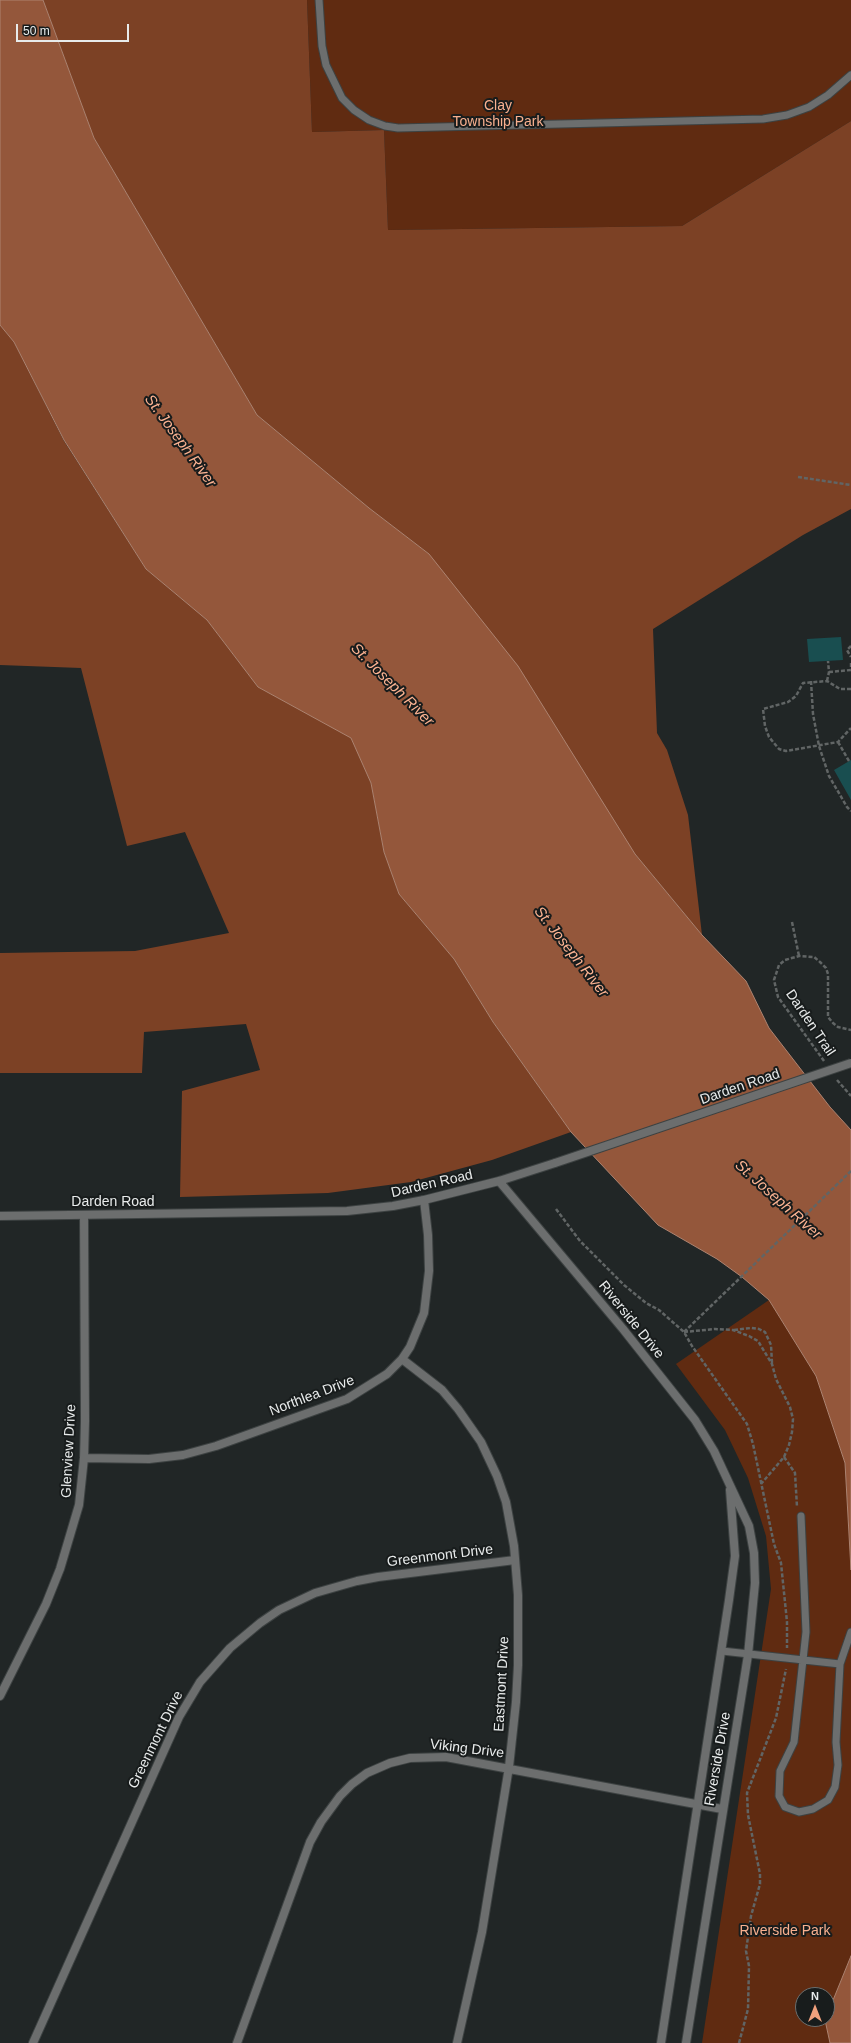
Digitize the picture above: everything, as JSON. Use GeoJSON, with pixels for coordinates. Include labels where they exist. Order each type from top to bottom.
{"type":"FeatureCollection","features":[{"type":"Feature","properties":{"kind":"street","name":"Darden Road"},"geometry":{"type":"LineString","coordinates":[[0,1216],[347,1211],[393,1206],[424,1200],[499,1181],[851,1063]]}},
{"type":"Feature","properties":{"kind":"street","name":"Riverside Drive"},"geometry":{"type":"LineString","coordinates":[[499,1181],[622,1329],[695,1420],[714,1451],[749,1526],[754,1553],[755,1582],[748,1655],[722,1808],[686,2043]]}},
{"type":"Feature","properties":{"kind":"street","name":"Northlea Drive"},"geometry":{"type":"LineString","coordinates":[[84,1458],[149,1459],[183,1455],[216,1446],[347,1399],[386,1374],[402,1359],[410,1347],[419,1327],[427,1292],[428,1235],[424,1200]]}},
{"type":"Feature","properties":{"kind":"street","name":"Glenview Drive"},"geometry":{"type":"LineString","coordinates":[[0,1696],[46,1604],[60,1569],[79,1505],[84,1458],[84,1215]]}},
{"type":"Feature","properties":{"kind":"street","name":"Eastmont Drive"},"geometry":{"type":"LineString","coordinates":[[402,1359],[442,1390],[458,1409],[481,1442],[497,1476],[506,1502],[515,1560],[518,1595],[518,1665],[516,1702],[509,1767],[482,1932],[457,2043]]}},
{"type":"Feature","properties":{"kind":"street","name":"Riverside Drive"},"geometry":{"type":"LineString","coordinates":[[662,2043],[722,1652],[735,1556],[730,1483]]}},
{"type":"Feature","properties":{"kind":"street","name":"Greenmont Drive"},"geometry":{"type":"LineString","coordinates":[[33,2043],[179,1717],[200,1682],[230,1648],[278,1610],[315,1593],[364,1579],[515,1560]]}},
{"type":"Feature","properties":{"kind":"street","name":"Viking Drive"},"geometry":{"type":"LineString","coordinates":[[238,2043],[310,1842],[321,1822],[352,1784],[367,1773],[390,1763],[410,1758],[446,1757],[509,1767],[722,1808]]}},
{"type":"Feature","properties":{"kind":"lane"},"geometry":{"type":"LineString","coordinates":[[319,0],[322,46],[326,65],[342,98],[354,110],[368,120],[385,126],[398,128],[763,119],[787,115],[809,107],[828,95],[851,75]]}},
{"type":"Feature","properties":{"kind":"lane"},"geometry":{"type":"LineString","coordinates":[[801,1516],[806,1632],[794,1742],[780,1771],[779,1796],[785,1807],[799,1812],[813,1809],[828,1800],[835,1787],[838,1765],[836,1742],[840,1664],[851,1632]]}},
{"type":"Feature","properties":{"kind":"lane"},"geometry":{"type":"LineString","coordinates":[[722,1652],[840,1664]]}},
{"type":"Feature","properties":{"kind":"path"},"geometry":{"type":"LineString","coordinates":[[798,477],[851,486]]}},
{"type":"Feature","properties":{"kind":"path"},"geometry":{"type":"LineString","coordinates":[[851,646],[847,650],[851,657]]}},
{"type":"Feature","properties":{"kind":"path"},"geometry":{"type":"LineString","coordinates":[[827,681],[829,672],[828,661]]}},
{"type":"Feature","properties":{"kind":"path"},"geometry":{"type":"LineString","coordinates":[[829,672],[851,669],[851,663]]}},
{"type":"Feature","properties":{"kind":"path"},"geometry":{"type":"LineString","coordinates":[[811,681],[813,714],[819,746],[829,776],[847,808],[851,811]]}},
{"type":"Feature","properties":{"kind":"path"},"geometry":{"type":"LineString","coordinates":[[851,689],[840,689],[827,681],[803,682],[796,696],[788,702],[763,709],[765,726],[769,737],[779,748],[786,751],[838,742],[851,728]]}},
{"type":"Feature","properties":{"kind":"path"},"geometry":{"type":"LineString","coordinates":[[838,742],[849,761]]}},
{"type":"Feature","properties":{"kind":"path"},"geometry":{"type":"LineString","coordinates":[[792,922],[799,956]]}},
{"type":"Feature","properties":{"kind":"path","name":"Darden Trail"},"geometry":{"type":"LineString","coordinates":[[828,1066],[778,997],[774,980],[779,965],[785,960],[799,956],[814,957],[826,968],[829,982],[827,1009],[828,1017],[838,1027],[851,1030]]}},
{"type":"Feature","properties":{"kind":"path"},"geometry":{"type":"LineString","coordinates":[[836,1078],[851,1096]]}},
{"type":"Feature","properties":{"kind":"path"},"geometry":{"type":"LineString","coordinates":[[772,1364],[771,1345],[765,1332],[759,1329],[709,1329],[684,1332],[851,1171]]}},
{"type":"Feature","properties":{"kind":"path"},"geometry":{"type":"LineString","coordinates":[[733,1330],[749,1336],[758,1342],[772,1364],[793,1419],[789,1445],[784,1457],[761,1484]]}},
{"type":"Feature","properties":{"kind":"path"},"geometry":{"type":"LineString","coordinates":[[784,1457],[795,1473],[797,1512],[801,1516]]}},
{"type":"Feature","properties":{"kind":"green space","name":"Clay Township Park"},"geometry":{"type":"Polygon","coordinates":[[[307,0],[851,0],[851,121],[682,226],[388,230],[384,130],[312,132],[307,0]]]}},
{"type":"Feature","properties":{"kind":"green space","name":"Riverside Park"},"geometry":{"type":"Polygon","coordinates":[[[769,1300],[816,1376],[845,1463],[851,1570],[851,1956],[835,1996],[835,1987],[795,1987],[795,2027],[827,2027],[830,2043],[702,2043],[771,1589],[766,1536],[748,1478],[725,1430],[676,1364],[769,1300]]]}},
{"type":"Feature","properties":{"kind":"shaded area"},"geometry":{"type":"Polygon","coordinates":[[[43,0],[307,0],[312,132],[384,130],[388,230],[682,226],[851,121],[851,509],[803,535],[653,629],[657,733],[667,750],[688,815],[702,935],[635,854],[429,554],[369,508],[257,415],[94,138],[43,0]]]}},
{"type":"Feature","properties":{"kind":"shaded area"},"geometry":{"type":"Polygon","coordinates":[[[0,325],[14,342],[64,441],[146,569],[207,620],[258,687],[351,737],[371,783],[384,852],[399,894],[454,959],[493,1022],[571,1132],[492,1160],[411,1182],[328,1193],[180,1197],[182,1091],[260,1070],[246,1024],[144,1032],[142,1073],[0,1073],[0,953],[135,951],[229,933],[185,832],[127,846],[81,668],[0,665],[0,325]]]}},
{"type":"Feature","properties":{"kind":"water","name":"St. Joseph River"},"geometry":{"type":"Polygon","coordinates":[[[0,0],[43,0],[94,138],[257,415],[369,508],[429,554],[518,666],[635,854],[702,935],[746,981],[769,1028],[830,1107],[851,1130],[851,1570],[845,1463],[816,1376],[769,1300],[742,1277],[717,1259],[658,1225],[571,1132],[493,1022],[454,959],[399,894],[384,852],[371,783],[351,738],[258,687],[207,620],[146,569],[64,440],[14,342],[0,325],[0,0]]]}},
{"type":"Feature","properties":{"kind":"water"},"geometry":{"type":"Polygon","coordinates":[[[851,1956],[851,2043],[830,2043],[827,2027],[835,2027],[835,1995],[851,1956]]]}},
{"type":"Feature","properties":{"kind":"building"},"geometry":{"type":"Polygon","coordinates":[[[841,637],[843,660],[809,662],[807,639],[841,637]]]}},
{"type":"Feature","properties":{"kind":"building"},"geometry":{"type":"Polygon","coordinates":[[[851,760],[851,800],[834,770],[851,760]]]}}]}
